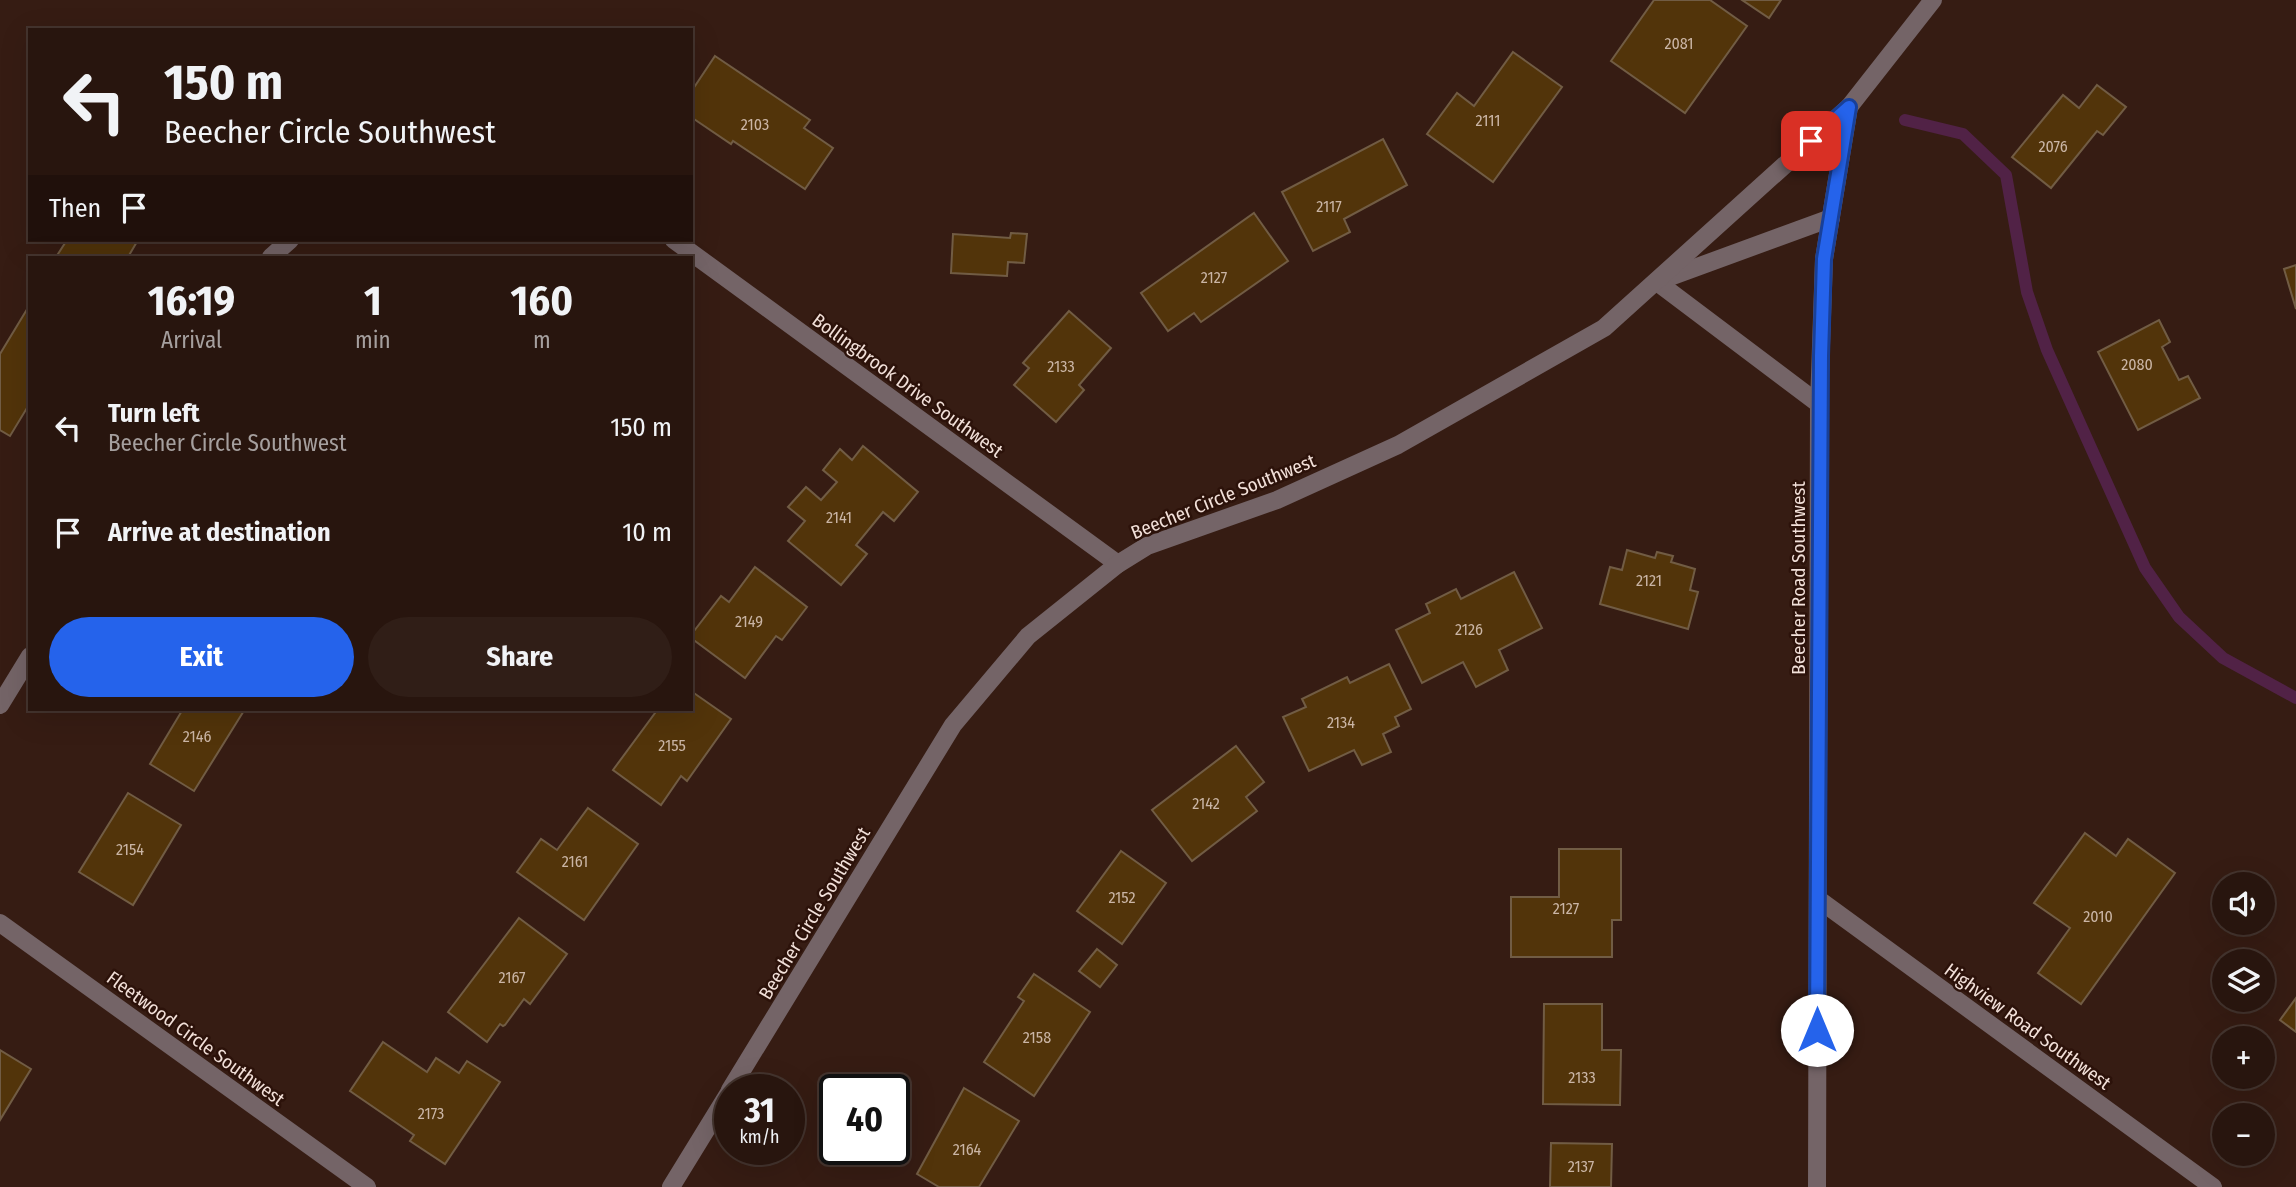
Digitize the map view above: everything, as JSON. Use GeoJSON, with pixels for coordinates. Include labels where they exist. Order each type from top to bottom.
{"type":"FeatureCollection","features":[{"type":"Feature","properties":{"kind":"street","name":"Beecher Road Southwest"},"geometry":{"type":"LineString","coordinates":[[1816,1187],[1819,404],[1824,259],[1849,107],[1933,0]]}},
{"type":"Feature","properties":{"kind":"street","name":"Beecher Circle Southwest"},"geometry":{"type":"LineString","coordinates":[[740,1074],[953,725],[1028,636],[1118,564],[1147,546],[1277,500],[1398,445],[1604,328],[1849,107]]}},
{"type":"Feature","properties":{"kind":"street","name":"Beecher Circle Southwest"},"geometry":{"type":"LineString","coordinates":[[1657,282],[1830,218]]}},
{"type":"Feature","properties":{"kind":"street"},"geometry":{"type":"LineString","coordinates":[[272,256],[288,242]]}},
{"type":"Feature","properties":{"kind":"street","name":"Bollingbrook Drive Southwest"},"geometry":{"type":"LineString","coordinates":[[677,242],[1118,564]]}},
{"type":"Feature","properties":{"kind":"street"},"geometry":{"type":"LineString","coordinates":[[1657,282],[1819,404]]}},
{"type":"Feature","properties":{"kind":"street"},"geometry":{"type":"LineString","coordinates":[[0,705],[28,659]]}},
{"type":"Feature","properties":{"kind":"street","name":"Highview Road Southwest"},"geometry":{"type":"LineString","coordinates":[[1818,899],[2213,1187]]}},
{"type":"Feature","properties":{"kind":"street","name":"Fleetwood Circle Southwest"},"geometry":{"type":"LineString","coordinates":[[0,923],[367,1187]]}},
{"type":"Feature","properties":{"kind":"street","name":"Beecher Circle Southwest"},"geometry":{"type":"LineString","coordinates":[[671,1187],[714,1117]]}},
{"type":"Feature","properties":{"kind":"building"},"geometry":{"type":"Polygon","coordinates":[[[1654,0],[1710,0],[1747,26],[1685,113],[1611,61],[1654,0]]]}},
{"type":"Feature","properties":{"kind":"building"},"geometry":{"type":"Polygon","coordinates":[[[1742,0],[1781,0],[1769,18],[1742,0]]]}},
{"type":"Feature","properties":{"kind":"building"},"geometry":{"type":"Polygon","coordinates":[[[1513,52],[1562,87],[1493,182],[1427,134],[1457,93],[1474,106],[1513,52]]]}},
{"type":"Feature","properties":{"kind":"building"},"geometry":{"type":"Polygon","coordinates":[[[715,56],[810,120],[804,128],[833,148],[805,189],[733,141],[731,144],[693,118],[693,89],[715,56]]]}},
{"type":"Feature","properties":{"kind":"building"},"geometry":{"type":"Polygon","coordinates":[[[2097,85],[2126,107],[2103,135],[2097,131],[2051,188],[2012,157],[2063,95],[2079,108],[2097,85]]]}},
{"type":"Feature","properties":{"kind":"building"},"geometry":{"type":"Polygon","coordinates":[[[1383,139],[1407,185],[1344,219],[1350,232],[1313,251],[1282,192],[1383,139]]]}},
{"type":"Feature","properties":{"kind":"building"},"geometry":{"type":"Polygon","coordinates":[[[1254,213],[1288,261],[1201,322],[1194,313],[1168,331],[1141,293],[1254,213]]]}},
{"type":"Feature","properties":{"kind":"building"},"geometry":{"type":"Polygon","coordinates":[[[1011,233],[1027,234],[1024,263],[1008,262],[1007,276],[951,273],[953,234],[1010,238],[1011,233]]]}},
{"type":"Feature","properties":{"kind":"building"},"geometry":{"type":"Polygon","coordinates":[[[66,242],[137,242],[129,256],[57,256],[66,242]]]}},
{"type":"Feature","properties":{"kind":"building"},"geometry":{"type":"Polygon","coordinates":[[[2296,265],[2296,309],[2284,269],[2296,265]]]}},
{"type":"Feature","properties":{"kind":"building"},"geometry":{"type":"Polygon","coordinates":[[[28,308],[28,406],[10,436],[0,430],[0,354],[28,308]]]}},
{"type":"Feature","properties":{"kind":"building"},"geometry":{"type":"Polygon","coordinates":[[[1069,311],[1111,348],[1079,385],[1084,390],[1056,422],[1014,385],[1029,368],[1023,363],[1069,311]]]}},
{"type":"Feature","properties":{"kind":"building"},"geometry":{"type":"Polygon","coordinates":[[[2159,320],[2170,342],[2162,347],[2179,380],[2188,376],[2200,398],[2138,430],[2098,352],[2159,320]]]}},
{"type":"Feature","properties":{"kind":"building"},"geometry":{"type":"Polygon","coordinates":[[[863,446],[918,492],[894,521],[883,512],[856,545],[867,554],[841,585],[788,541],[805,521],[788,507],[806,487],[821,500],[837,482],[823,470],[840,449],[852,460],[863,446]]]}},
{"type":"Feature","properties":{"kind":"building"},"geometry":{"type":"Polygon","coordinates":[[[1627,550],[1655,558],[1657,552],[1673,556],[1671,562],[1695,569],[1690,590],[1698,592],[1688,629],[1600,604],[1610,567],[1622,570],[1627,550]]]}},
{"type":"Feature","properties":{"kind":"building"},"geometry":{"type":"Polygon","coordinates":[[[755,567],[807,607],[782,640],[776,636],[745,678],[693,639],[693,632],[721,596],[729,602],[755,567]]]}},
{"type":"Feature","properties":{"kind":"building"},"geometry":{"type":"Polygon","coordinates":[[[1514,572],[1542,628],[1499,650],[1508,670],[1476,687],[1463,662],[1422,683],[1396,630],[1430,613],[1426,604],[1456,589],[1461,599],[1514,572]]]}},
{"type":"Feature","properties":{"kind":"building"},"geometry":{"type":"Polygon","coordinates":[[[1389,664],[1411,709],[1395,717],[1399,726],[1383,734],[1391,752],[1362,765],[1354,750],[1309,771],[1283,717],[1306,707],[1302,699],[1347,677],[1350,683],[1389,664]]]}},
{"type":"Feature","properties":{"kind":"building"},"geometry":{"type":"Polygon","coordinates":[[[693,692],[731,719],[687,781],[681,776],[661,805],[613,770],[657,711],[693,711],[693,692]]]}},
{"type":"Feature","properties":{"kind":"building"},"geometry":{"type":"Polygon","coordinates":[[[182,711],[244,711],[194,791],[150,764],[182,711]]]}},
{"type":"Feature","properties":{"kind":"building"},"geometry":{"type":"Polygon","coordinates":[[[1236,746],[1264,782],[1246,797],[1257,811],[1192,861],[1152,810],[1236,746]]]}},
{"type":"Feature","properties":{"kind":"building"},"geometry":{"type":"Polygon","coordinates":[[[128,793],[181,825],[133,905],[79,872],[128,793]]]}},
{"type":"Feature","properties":{"kind":"building"},"geometry":{"type":"Polygon","coordinates":[[[588,808],[638,844],[584,920],[517,872],[541,839],[557,850],[588,808]]]}},
{"type":"Feature","properties":{"kind":"building"},"geometry":{"type":"Polygon","coordinates":[[[2085,833],[2116,856],[2128,839],[2175,873],[2081,1004],[2038,973],[2070,928],[2034,903],[2085,833]]]}},
{"type":"Feature","properties":{"kind":"building"},"geometry":{"type":"Polygon","coordinates":[[[1559,849],[1621,849],[1621,920],[1612,920],[1612,957],[1511,957],[1511,897],[1559,897],[1559,849]]]}},
{"type":"Feature","properties":{"kind":"building"},"geometry":{"type":"Polygon","coordinates":[[[1121,851],[1166,883],[1122,944],[1077,911],[1121,851]]]}},
{"type":"Feature","properties":{"kind":"building"},"geometry":{"type":"Polygon","coordinates":[[[519,918],[567,954],[530,1004],[524,999],[505,1025],[500,1024],[487,1042],[448,1012],[519,918]]]}},
{"type":"Feature","properties":{"kind":"building"},"geometry":{"type":"Polygon","coordinates":[[[1097,949],[1117,965],[1100,987],[1079,971],[1097,949]]]}},
{"type":"Feature","properties":{"kind":"building"},"geometry":{"type":"Polygon","coordinates":[[[1034,974],[1090,1012],[1034,1096],[984,1062],[1024,1001],[1018,997],[1034,974]]]}},
{"type":"Feature","properties":{"kind":"building"},"geometry":{"type":"Polygon","coordinates":[[[2296,998],[2296,1032],[2280,1020],[2296,998]]]}},
{"type":"Feature","properties":{"kind":"building"},"geometry":{"type":"Polygon","coordinates":[[[1544,1004],[1602,1004],[1602,1050],[1621,1050],[1620,1105],[1543,1104],[1544,1004]]]}},
{"type":"Feature","properties":{"kind":"building"},"geometry":{"type":"Polygon","coordinates":[[[383,1042],[427,1072],[436,1058],[459,1073],[467,1061],[500,1082],[445,1164],[410,1141],[414,1135],[350,1091],[383,1042]]]}},
{"type":"Feature","properties":{"kind":"building"},"geometry":{"type":"Polygon","coordinates":[[[0,1050],[31,1069],[0,1120],[0,1050]]]}},
{"type":"Feature","properties":{"kind":"building"},"geometry":{"type":"Polygon","coordinates":[[[964,1088],[1019,1121],[979,1187],[939,1187],[917,1174],[964,1088]]]}},
{"type":"Feature","properties":{"kind":"building"},"geometry":{"type":"Polygon","coordinates":[[[1551,1143],[1612,1144],[1611,1187],[1550,1187],[1551,1143]]]}},
{"type":"Feature","properties":{"kind":"waterway"},"geometry":{"type":"LineString","coordinates":[[1905,120],[1963,134],[2006,175],[2027,292],[2047,350],[2145,568],[2179,617],[2223,658],[2296,698]]}},
{"type":"Feature","properties":{"kind":"route"},"geometry":{"type":"LineString","coordinates":[[1811,141],[1849,107],[1824,259],[1819,432],[1817,1030]]}}]}
